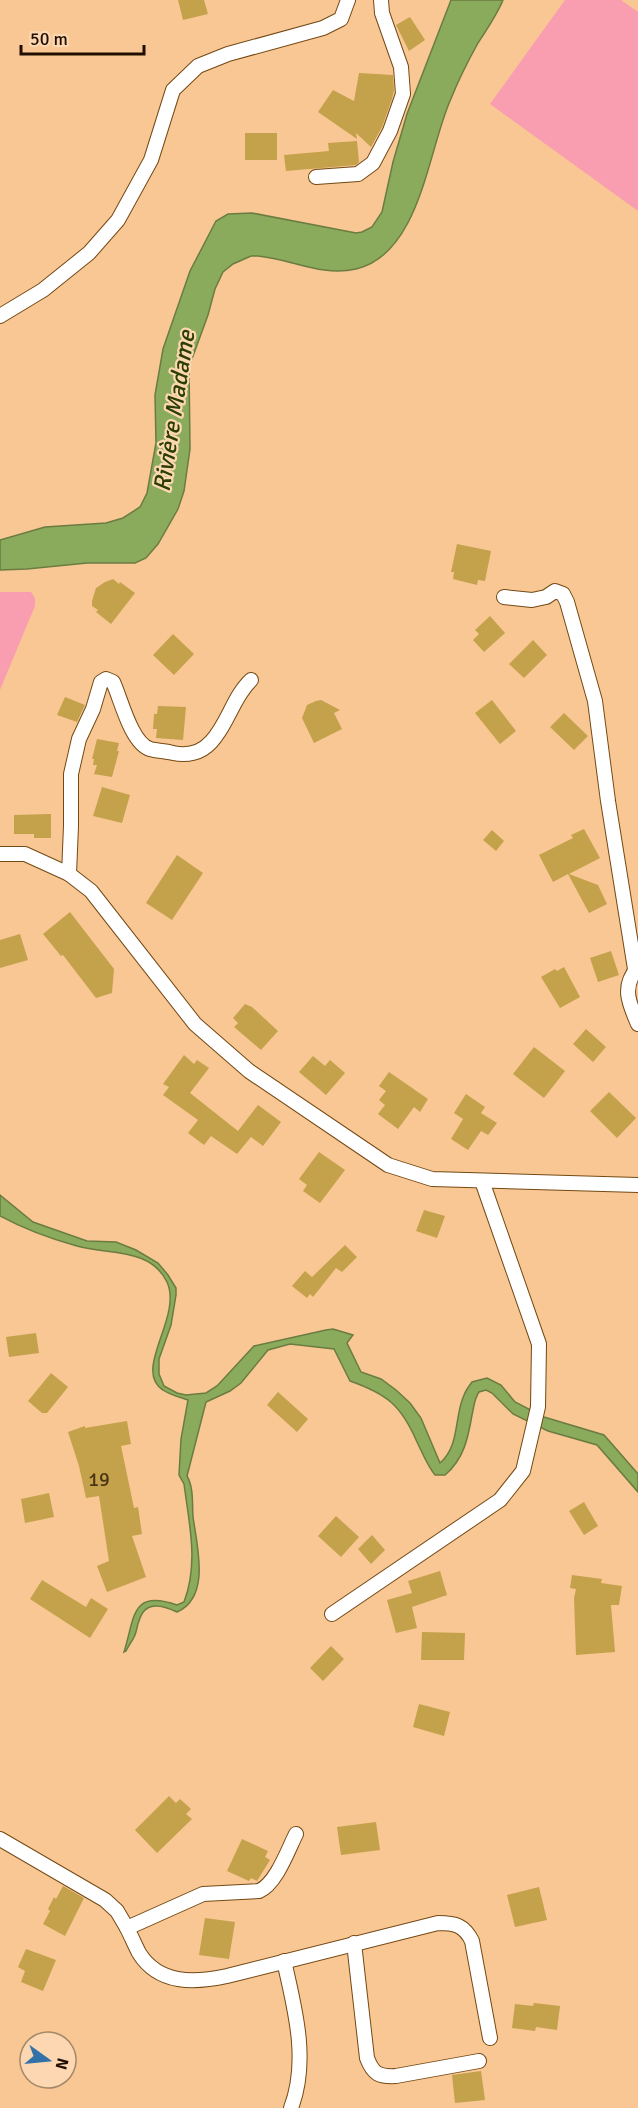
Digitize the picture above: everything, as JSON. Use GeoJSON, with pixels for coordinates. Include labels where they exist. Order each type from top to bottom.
{"type":"FeatureCollection","features":[{"type":"Feature","properties":{"kind":"street"},"geometry":{"type":"LineString","coordinates":[[0,316],[43,290],[89,253],[118,220],[151,160],[173,90],[198,66],[228,54],[322,28],[341,20],[348,0]]}},
{"type":"Feature","properties":{"kind":"street"},"geometry":{"type":"LineString","coordinates":[[316,177],[358,174],[373,163],[390,131],[403,94],[401,67],[382,13],[381,0]]}},
{"type":"Feature","properties":{"kind":"street"},"geometry":{"type":"LineString","coordinates":[[504,597],[532,600],[559,591],[564,594],[567,602],[595,701],[608,801],[637,968],[627,998],[638,1024]]}},
{"type":"Feature","properties":{"kind":"street"},"geometry":{"type":"LineString","coordinates":[[69,874],[71,774],[79,739],[93,709],[101,682],[106,679],[113,682],[122,708],[139,741],[149,749],[183,755],[197,753],[211,742],[241,689],[251,680]]}},
{"type":"Feature","properties":{"kind":"street"},"geometry":{"type":"LineString","coordinates":[[0,854],[25,854],[69,874],[91,891],[195,1024],[249,1071],[388,1165],[432,1179],[638,1185]]}},
{"type":"Feature","properties":{"kind":"street"},"geometry":{"type":"LineString","coordinates":[[332,1614],[500,1500],[523,1471],[538,1407],[539,1344],[482,1181]]}},
{"type":"Feature","properties":{"kind":"street"},"geometry":{"type":"LineString","coordinates":[[127,1928],[203,1894],[259,1891],[266,1888],[296,1834]]}},
{"type":"Feature","properties":{"kind":"street"},"geometry":{"type":"LineString","coordinates":[[0,1839],[105,1900],[117,1911],[146,1963],[162,1976],[176,1979],[208,1980],[438,1923],[460,1926],[467,1931],[472,1941],[490,2038]]}},
{"type":"Feature","properties":{"kind":"street"},"geometry":{"type":"LineString","coordinates":[[354,1943],[367,2058],[371,2068],[377,2074],[386,2077],[396,2076],[479,2061]]}},
{"type":"Feature","properties":{"kind":"street"},"geometry":{"type":"LineString","coordinates":[[284,1961],[294,2004],[301,2061],[297,2093],[291,2108]]}},
{"type":"Feature","properties":{"kind":"shaded area"},"geometry":{"type":"Polygon","coordinates":[[[565,0],[621,0],[638,12],[638,211],[490,104],[565,0]]]}},
{"type":"Feature","properties":{"kind":"shaded area"},"geometry":{"type":"Polygon","coordinates":[[[0,592],[31,592],[35,598],[35,606],[0,690],[0,592]]]}},
{"type":"Feature","properties":{"kind":"water","name":"Rivière Madame"},"geometry":{"type":"Polygon","coordinates":[[[451,0],[503,0],[456,86],[442,122],[419,198],[395,243],[378,260],[356,269],[331,271],[251,256],[233,264],[223,272],[215,289],[189,367],[190,449],[184,491],[178,509],[158,544],[146,558],[135,563],[87,563],[0,570],[0,540],[45,527],[106,523],[123,518],[140,507],[147,493],[156,443],[155,395],[163,349],[190,271],[216,221],[228,214],[252,213],[356,233],[372,227],[382,212],[407,114],[451,0]]]}},
{"type":"Feature","properties":{"kind":"water"},"geometry":{"type":"Polygon","coordinates":[[[0,1195],[33,1222],[87,1241],[116,1242],[158,1263],[176,1288],[171,1325],[159,1359],[159,1374],[164,1386],[177,1393],[186,1395],[206,1393],[217,1386],[254,1346],[333,1329],[353,1335],[347,1343],[361,1372],[381,1379],[410,1403],[421,1418],[440,1463],[454,1440],[466,1391],[472,1382],[487,1378],[501,1385],[515,1402],[544,1417],[604,1435],[638,1474],[638,1492],[597,1445],[548,1431],[513,1414],[486,1390],[479,1392],[476,1397],[467,1440],[457,1462],[445,1475],[435,1475],[399,1410],[383,1396],[350,1381],[334,1349],[290,1344],[268,1350],[241,1383],[206,1402],[187,1476],[192,1491],[199,1556],[198,1583],[194,1595],[188,1605],[177,1612],[160,1606],[145,1610],[134,1637],[124,1652],[137,1609],[151,1601],[177,1605],[184,1602],[191,1573],[192,1543],[184,1484],[179,1475],[181,1439],[188,1400],[163,1390],[155,1381],[153,1370],[169,1311],[170,1296],[167,1282],[160,1271],[139,1258],[67,1243],[0,1216],[0,1195]]]}},
{"type":"Feature","properties":{"kind":"building"},"geometry":{"type":"Polygon","coordinates":[[[178,0],[204,0],[208,14],[183,20],[178,0]]]}},
{"type":"Feature","properties":{"kind":"building"},"geometry":{"type":"Polygon","coordinates":[[[410,17],[425,40],[409,51],[396,25],[410,17]]]}},
{"type":"Feature","properties":{"kind":"building"},"geometry":{"type":"Polygon","coordinates":[[[359,73],[393,75],[392,99],[382,127],[371,147],[356,133],[357,139],[318,112],[333,90],[354,101],[359,73]]]}},
{"type":"Feature","properties":{"kind":"building"},"geometry":{"type":"Polygon","coordinates":[[[245,133],[277,133],[277,160],[245,160],[245,133]]]}},
{"type":"Feature","properties":{"kind":"building"},"geometry":{"type":"Polygon","coordinates":[[[357,141],[359,162],[356,165],[286,171],[284,155],[329,151],[328,143],[357,141]]]}},
{"type":"Feature","properties":{"kind":"building"},"geometry":{"type":"Polygon","coordinates":[[[457,544],[491,551],[485,581],[478,580],[477,585],[453,579],[454,572],[451,572],[457,544]]]}},
{"type":"Feature","properties":{"kind":"building"},"geometry":{"type":"Polygon","coordinates":[[[113,579],[135,593],[111,624],[96,612],[98,610],[92,606],[92,601],[96,588],[113,579]]]}},
{"type":"Feature","properties":{"kind":"building"},"geometry":{"type":"Polygon","coordinates":[[[490,616],[505,633],[484,652],[473,640],[479,634],[475,630],[490,616]]]}},
{"type":"Feature","properties":{"kind":"building"},"geometry":{"type":"Polygon","coordinates":[[[173,634],[194,654],[174,675],[153,655],[173,634]]]}},
{"type":"Feature","properties":{"kind":"building"},"geometry":{"type":"Polygon","coordinates":[[[533,640],[547,655],[524,678],[509,664],[533,640]]]}},
{"type":"Feature","properties":{"kind":"building"},"geometry":{"type":"Polygon","coordinates":[[[65,697],[85,705],[77,722],[57,715],[65,697]]]}},
{"type":"Feature","properties":{"kind":"building"},"geometry":{"type":"Polygon","coordinates":[[[321,700],[340,710],[334,713],[342,729],[314,743],[302,718],[307,705],[321,700]]]}},
{"type":"Feature","properties":{"kind":"building"},"geometry":{"type":"Polygon","coordinates":[[[492,700],[516,731],[500,744],[475,713],[492,700]]]}},
{"type":"Feature","properties":{"kind":"building"},"geometry":{"type":"Polygon","coordinates":[[[158,706],[186,707],[183,740],[156,738],[157,729],[153,729],[154,714],[157,714],[158,706]]]}},
{"type":"Feature","properties":{"kind":"building"},"geometry":{"type":"Polygon","coordinates":[[[564,713],[588,736],[574,750],[550,727],[564,713]]]}},
{"type":"Feature","properties":{"kind":"building"},"geometry":{"type":"Polygon","coordinates":[[[97,739],[119,743],[112,777],[94,774],[97,765],[93,765],[94,759],[92,759],[97,739]]]}},
{"type":"Feature","properties":{"kind":"building"},"geometry":{"type":"Polygon","coordinates":[[[102,787],[130,795],[122,823],[93,816],[102,787]]]}},
{"type":"Feature","properties":{"kind":"building"},"geometry":{"type":"Polygon","coordinates":[[[51,814],[51,838],[34,838],[34,834],[14,834],[14,815],[51,814]]]}},
{"type":"Feature","properties":{"kind":"building"},"geometry":{"type":"Polygon","coordinates":[[[584,829],[600,858],[569,874],[598,885],[607,904],[589,913],[568,874],[553,882],[539,855],[573,838],[571,835],[584,829]]]}},
{"type":"Feature","properties":{"kind":"building"},"geometry":{"type":"Polygon","coordinates":[[[492,830],[504,841],[496,851],[483,840],[492,830]]]}},
{"type":"Feature","properties":{"kind":"building"},"geometry":{"type":"Polygon","coordinates":[[[177,855],[203,873],[172,920],[146,903],[177,855]]]}},
{"type":"Feature","properties":{"kind":"building"},"geometry":{"type":"Polygon","coordinates":[[[70,912],[114,969],[112,993],[96,998],[63,955],[61,956],[43,934],[70,912]]]}},
{"type":"Feature","properties":{"kind":"building"},"geometry":{"type":"Polygon","coordinates":[[[20,934],[28,960],[0,968],[0,940],[20,934]]]}},
{"type":"Feature","properties":{"kind":"building"},"geometry":{"type":"Polygon","coordinates":[[[611,951],[619,975],[598,982],[590,958],[611,951]]]}},
{"type":"Feature","properties":{"kind":"building"},"geometry":{"type":"Polygon","coordinates":[[[564,967],[580,997],[560,1008],[541,977],[564,967]]]}},
{"type":"Feature","properties":{"kind":"building"},"geometry":{"type":"Polygon","coordinates":[[[245,1004],[252,1007],[278,1031],[261,1050],[234,1027],[238,1023],[233,1018],[245,1004]]]}},
{"type":"Feature","properties":{"kind":"building"},"geometry":{"type":"Polygon","coordinates":[[[586,1029],[606,1047],[593,1062],[573,1044],[586,1029]]]}},
{"type":"Feature","properties":{"kind":"building"},"geometry":{"type":"Polygon","coordinates":[[[534,1047],[565,1071],[544,1098],[513,1074],[534,1047]]]}},
{"type":"Feature","properties":{"kind":"building"},"geometry":{"type":"Polygon","coordinates":[[[184,1055],[194,1064],[197,1060],[209,1068],[190,1093],[238,1131],[258,1105],[281,1122],[263,1146],[251,1137],[237,1154],[211,1136],[204,1145],[188,1133],[198,1120],[163,1095],[169,1087],[163,1084],[184,1055]]]}},
{"type":"Feature","properties":{"kind":"building"},"geometry":{"type":"Polygon","coordinates":[[[313,1056],[325,1066],[330,1060],[345,1073],[326,1095],[299,1072],[313,1056]]]}},
{"type":"Feature","properties":{"kind":"building"},"geometry":{"type":"Polygon","coordinates":[[[389,1072],[428,1099],[420,1112],[414,1107],[398,1129],[378,1114],[385,1105],[379,1100],[386,1091],[379,1086],[389,1072]]]}},
{"type":"Feature","properties":{"kind":"building"},"geometry":{"type":"Polygon","coordinates":[[[609,1092],[636,1118],[617,1138],[590,1111],[609,1092]]]}},
{"type":"Feature","properties":{"kind":"building"},"geometry":{"type":"Polygon","coordinates":[[[466,1094],[485,1107],[481,1113],[497,1123],[488,1135],[481,1131],[468,1150],[451,1139],[463,1119],[454,1113],[466,1094]]]}},
{"type":"Feature","properties":{"kind":"building"},"geometry":{"type":"Polygon","coordinates":[[[319,1152],[345,1170],[320,1203],[303,1191],[307,1185],[299,1179],[319,1152]]]}},
{"type":"Feature","properties":{"kind":"building"},"geometry":{"type":"Polygon","coordinates":[[[424,1210],[445,1216],[437,1238],[416,1231],[424,1210]]]}},
{"type":"Feature","properties":{"kind":"building"},"geometry":{"type":"Polygon","coordinates":[[[345,1245],[357,1257],[342,1272],[336,1268],[313,1297],[310,1294],[307,1298],[292,1286],[305,1271],[312,1277],[345,1245]]]}},
{"type":"Feature","properties":{"kind":"building"},"geometry":{"type":"Polygon","coordinates":[[[36,1333],[39,1353],[9,1357],[6,1337],[36,1333]]]}},
{"type":"Feature","properties":{"kind":"building"},"geometry":{"type":"Polygon","coordinates":[[[51,1373],[68,1387],[47,1413],[42,1413],[28,1401],[51,1373]]]}},
{"type":"Feature","properties":{"kind":"building"},"geometry":{"type":"Polygon","coordinates":[[[278,1392],[308,1419],[297,1432],[267,1405],[278,1392]]]}},
{"type":"Feature","properties":{"kind":"building"},"geometry":{"type":"Polygon","coordinates":[[[127,1421],[131,1444],[121,1446],[134,1508],[138,1507],[142,1534],[132,1536],[146,1577],[107,1592],[97,1566],[109,1561],[99,1496],[86,1498],[68,1432],[85,1426],[85,1428],[127,1421]]]}},
{"type":"Feature","properties":{"kind":"building"},"geometry":{"type":"Polygon","coordinates":[[[49,1493],[54,1517],[25,1523],[21,1499],[49,1493]]]}},
{"type":"Feature","properties":{"kind":"building"},"geometry":{"type":"Polygon","coordinates":[[[584,1502],[598,1526],[584,1535],[569,1511],[584,1502]]]}},
{"type":"Feature","properties":{"kind":"building"},"geometry":{"type":"Polygon","coordinates":[[[336,1516],[359,1537],[341,1557],[318,1536],[336,1516]]]}},
{"type":"Feature","properties":{"kind":"building"},"geometry":{"type":"Polygon","coordinates":[[[372,1535],[385,1550],[371,1564],[358,1549],[372,1535]]]}},
{"type":"Feature","properties":{"kind":"building"},"geometry":{"type":"Polygon","coordinates":[[[440,1571],[447,1595],[412,1607],[417,1628],[396,1633],[387,1600],[412,1593],[408,1581],[440,1571]]]}},
{"type":"Feature","properties":{"kind":"building"},"geometry":{"type":"Polygon","coordinates":[[[572,1575],[602,1579],[601,1583],[622,1586],[619,1605],[611,1605],[615,1652],[576,1655],[574,1598],[576,1589],[570,1588],[572,1575]]]}},
{"type":"Feature","properties":{"kind":"building"},"geometry":{"type":"Polygon","coordinates":[[[42,1580],[86,1607],[91,1598],[108,1609],[90,1638],[30,1599],[42,1580]]]}},
{"type":"Feature","properties":{"kind":"building"},"geometry":{"type":"Polygon","coordinates":[[[422,1632],[465,1633],[464,1660],[421,1660],[422,1632]]]}},
{"type":"Feature","properties":{"kind":"building"},"geometry":{"type":"Polygon","coordinates":[[[331,1646],[344,1659],[323,1681],[310,1668],[331,1646]]]}},
{"type":"Feature","properties":{"kind":"building"},"geometry":{"type":"Polygon","coordinates":[[[419,1704],[450,1712],[444,1736],[413,1727],[419,1704]]]}},
{"type":"Feature","properties":{"kind":"building"},"geometry":{"type":"Polygon","coordinates":[[[169,1796],[176,1803],[180,1799],[191,1809],[186,1814],[192,1819],[157,1853],[135,1830],[169,1796]]]}},
{"type":"Feature","properties":{"kind":"building"},"geometry":{"type":"Polygon","coordinates":[[[376,1822],[380,1850],[341,1855],[337,1827],[376,1822]]]}},
{"type":"Feature","properties":{"kind":"building"},"geometry":{"type":"Polygon","coordinates":[[[242,1839],[268,1851],[265,1857],[270,1860],[257,1881],[251,1878],[249,1881],[227,1871],[242,1839]]]}},
{"type":"Feature","properties":{"kind":"building"},"geometry":{"type":"Polygon","coordinates":[[[63,1886],[84,1898],[65,1936],[43,1924],[54,1897],[56,1899],[63,1886]]]}},
{"type":"Feature","properties":{"kind":"building"},"geometry":{"type":"Polygon","coordinates":[[[539,1887],[547,1920],[515,1927],[507,1895],[539,1887]]]}},
{"type":"Feature","properties":{"kind":"building"},"geometry":{"type":"Polygon","coordinates":[[[205,1918],[235,1922],[229,1959],[199,1955],[205,1918]]]}},
{"type":"Feature","properties":{"kind":"building"},"geometry":{"type":"Polygon","coordinates":[[[26,1949],[56,1960],[43,1991],[21,1982],[25,1971],[18,1967],[26,1949]]]}},
{"type":"Feature","properties":{"kind":"building"},"geometry":{"type":"Polygon","coordinates":[[[534,2003],[560,2006],[557,2030],[536,2027],[535,2031],[512,2028],[515,2004],[533,2006],[534,2003]]]}},
{"type":"Feature","properties":{"kind":"building"},"geometry":{"type":"Polygon","coordinates":[[[481,2071],[485,2100],[455,2103],[452,2075],[481,2071]]]}}]}
